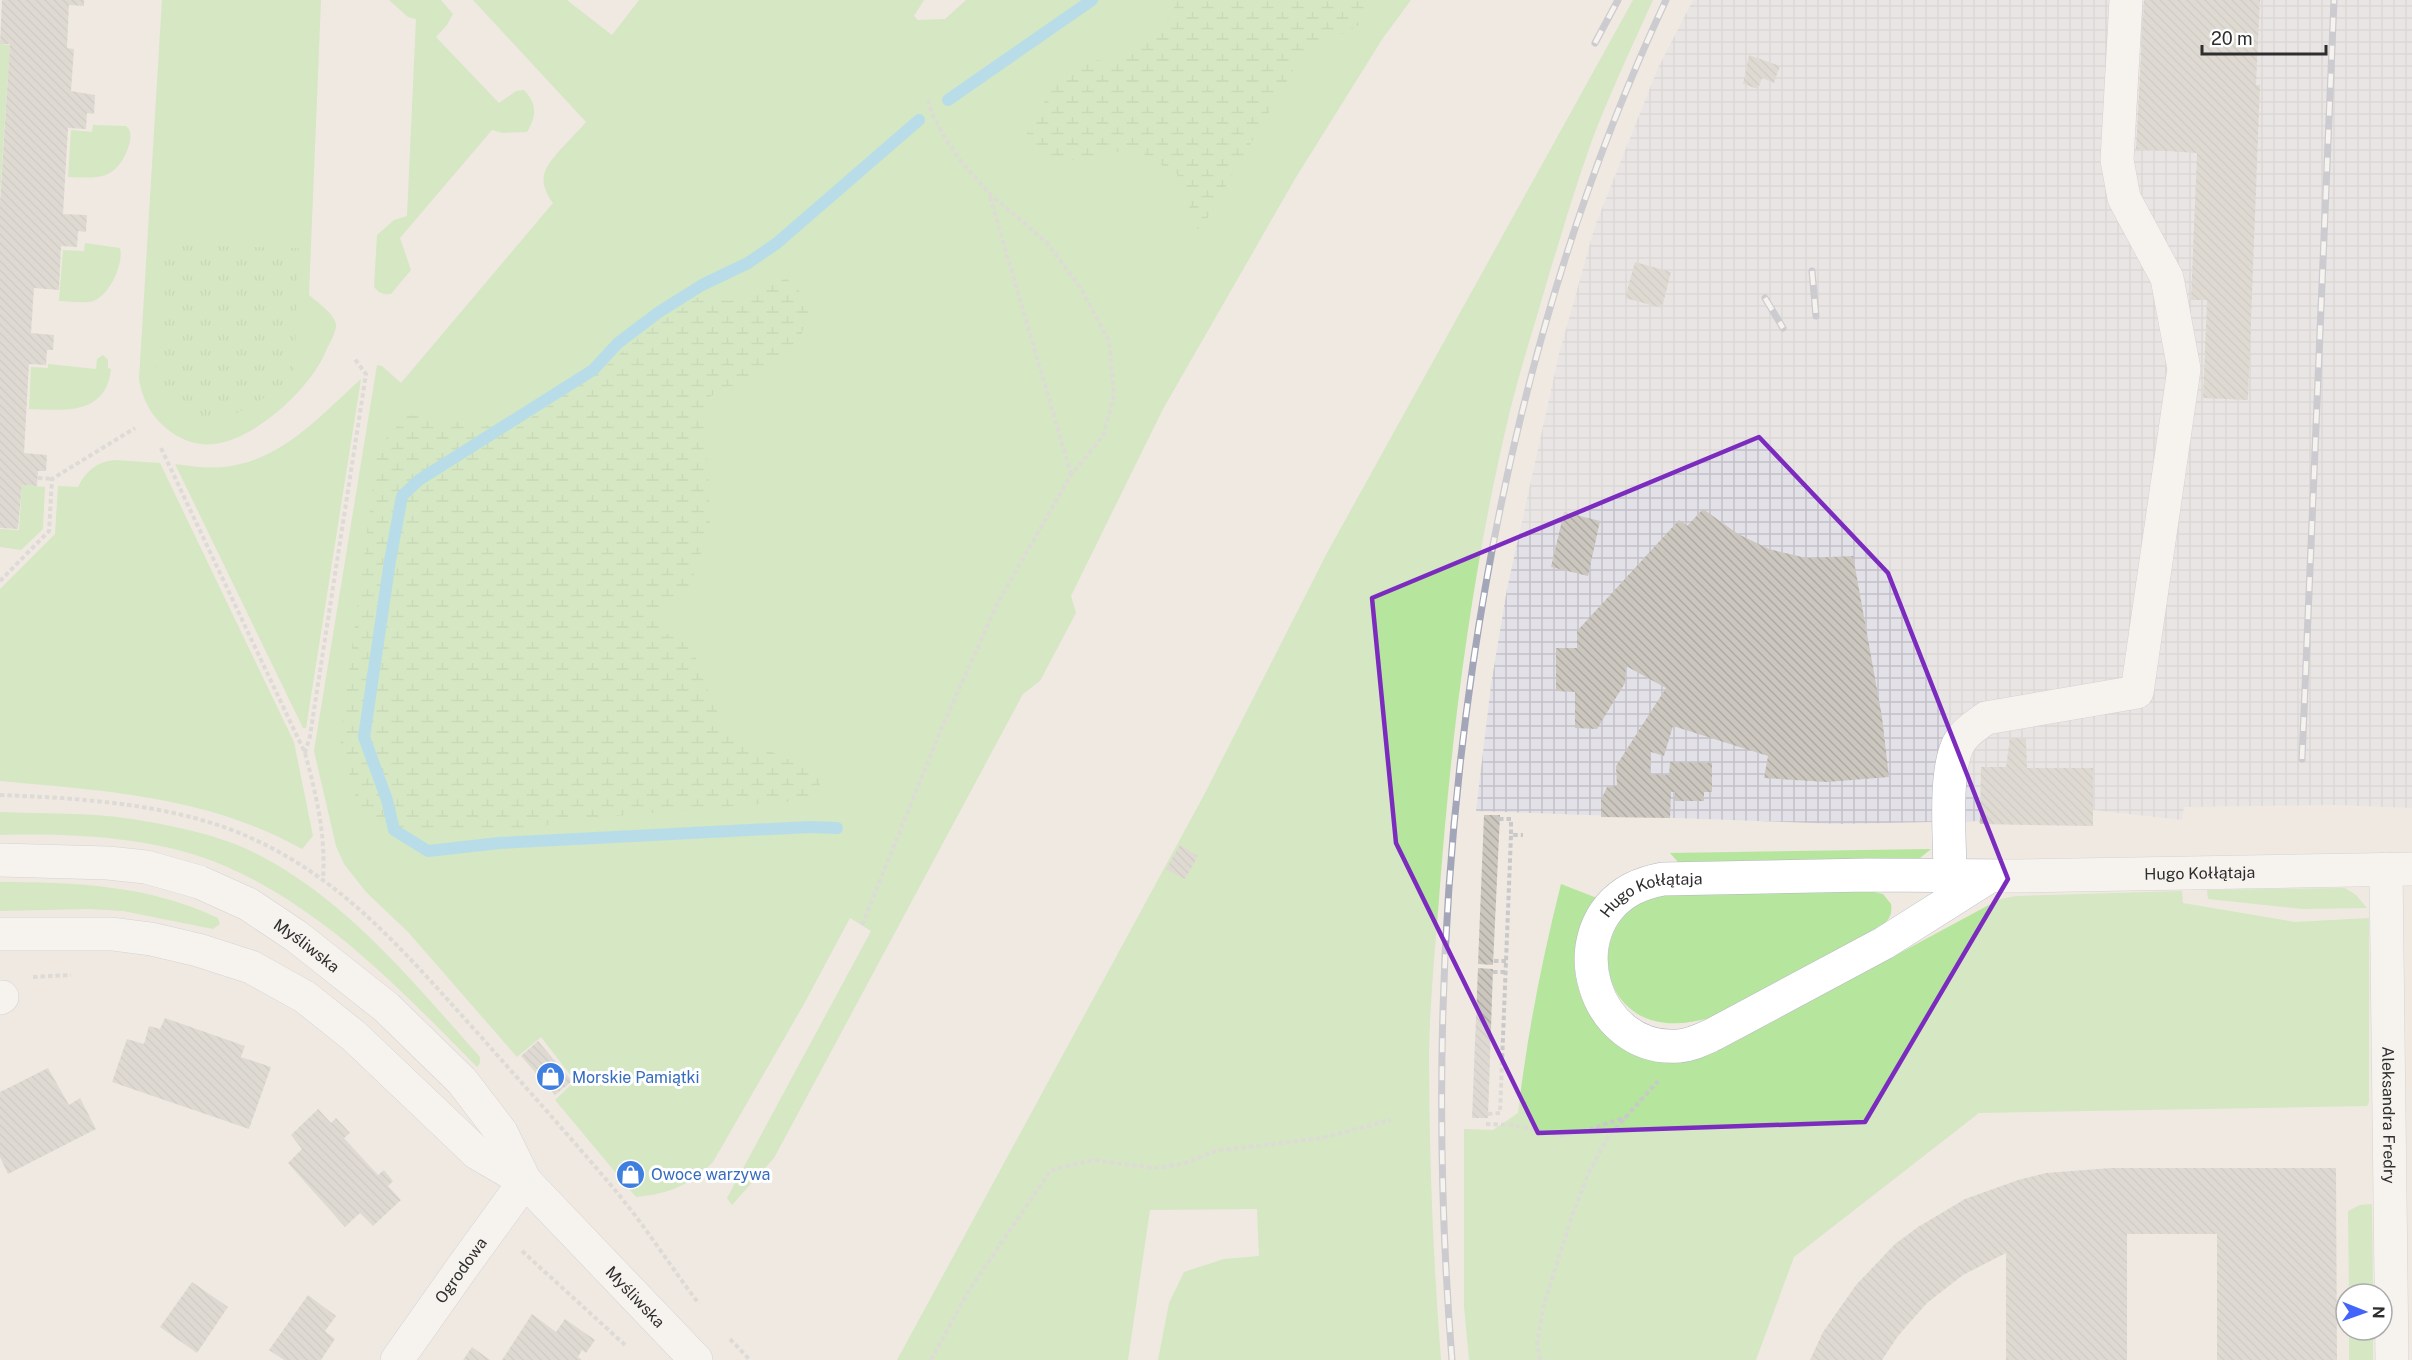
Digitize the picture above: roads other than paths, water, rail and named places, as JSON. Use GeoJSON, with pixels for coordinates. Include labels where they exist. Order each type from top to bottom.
{"type":"FeatureCollection","features":[{"type":"Feature","properties":{"kind":"street"},"geometry":{"type":"LineString","coordinates":[[1950,876],[1950,768],[1957,745],[1970,729],[1986,718],[2137,692],[2184,369],[2167,278],[2124,198],[2117,160],[2126,0]]}},
{"type":"Feature","properties":{"kind":"street","name":"Myśliwska"},"geometry":{"type":"LineString","coordinates":[[0,860],[108,863],[146,867],[200,882],[248,904],[296,936],[377,1000],[462,1082],[501,1132],[525,1182]]}},
{"type":"Feature","properties":{"kind":"street","name":"Hugo Kołłątaja"},"geometry":{"type":"LineString","coordinates":[[1990,876],[1884,943],[1714,1035],[1681,1046],[1654,1044],[1625,1030],[1610,1016],[1596,992],[1591,960],[1596,933],[1610,907],[1632,889],[1663,879],[2399,869]]}},
{"type":"Feature","properties":{"kind":"street","name":"Aleksandra Fredry"},"geometry":{"type":"LineString","coordinates":[[2392,1360],[2399,869]]}},
{"type":"Feature","properties":{"kind":"street","name":"Myśliwska"},"geometry":{"type":"LineString","coordinates":[[0,934],[122,935],[151,939],[198,950],[251,967],[305,997],[329,1015],[477,1153],[525,1182],[696,1360]]}},
{"type":"Feature","properties":{"kind":"street","name":"Ogrodowa"},"geometry":{"type":"LineString","coordinates":[[397,1360],[525,1182]]}},
{"type":"Feature","properties":{"kind":"waterway"},"geometry":{"type":"LineString","coordinates":[[948,100],[1092,0]]}},
{"type":"Feature","properties":{"kind":"waterway"},"geometry":{"type":"LineString","coordinates":[[837,828],[810,827],[499,843],[428,851],[394,830],[387,800],[364,737],[402,496],[419,480],[593,370],[618,343],[659,312],[702,285],[748,263],[777,243],[919,120]]}},
{"type":"Feature","properties":{"kind":"railway"},"geometry":{"type":"LineString","coordinates":[[1595,43],[1618,0]]}},
{"type":"Feature","properties":{"kind":"railway"},"geometry":{"type":"LineString","coordinates":[[1452,1360],[1443,1189],[1443,1015],[1453,840],[1473,666],[1504,493],[1546,324],[1600,159],[1666,0]]}},
{"type":"Feature","properties":{"kind":"railway"},"geometry":{"type":"LineString","coordinates":[[2302,759],[2334,0]]}},
{"type":"Feature","properties":{"kind":"railway"},"geometry":{"type":"LineString","coordinates":[[1812,271],[1816,316]]}},
{"type":"Feature","properties":{"kind":"railway"},"geometry":{"type":"LineString","coordinates":[[1765,298],[1783,328]]}},
{"type":"Feature","properties":{"kind":"place","name":"Morskie Pamiątki"},"geometry":{"type":"Point","coordinates":[551,1077]}},
{"type":"Feature","properties":{"kind":"place","name":"Owoce warzywa"},"geometry":{"type":"Point","coordinates":[630,1174]}}]}
